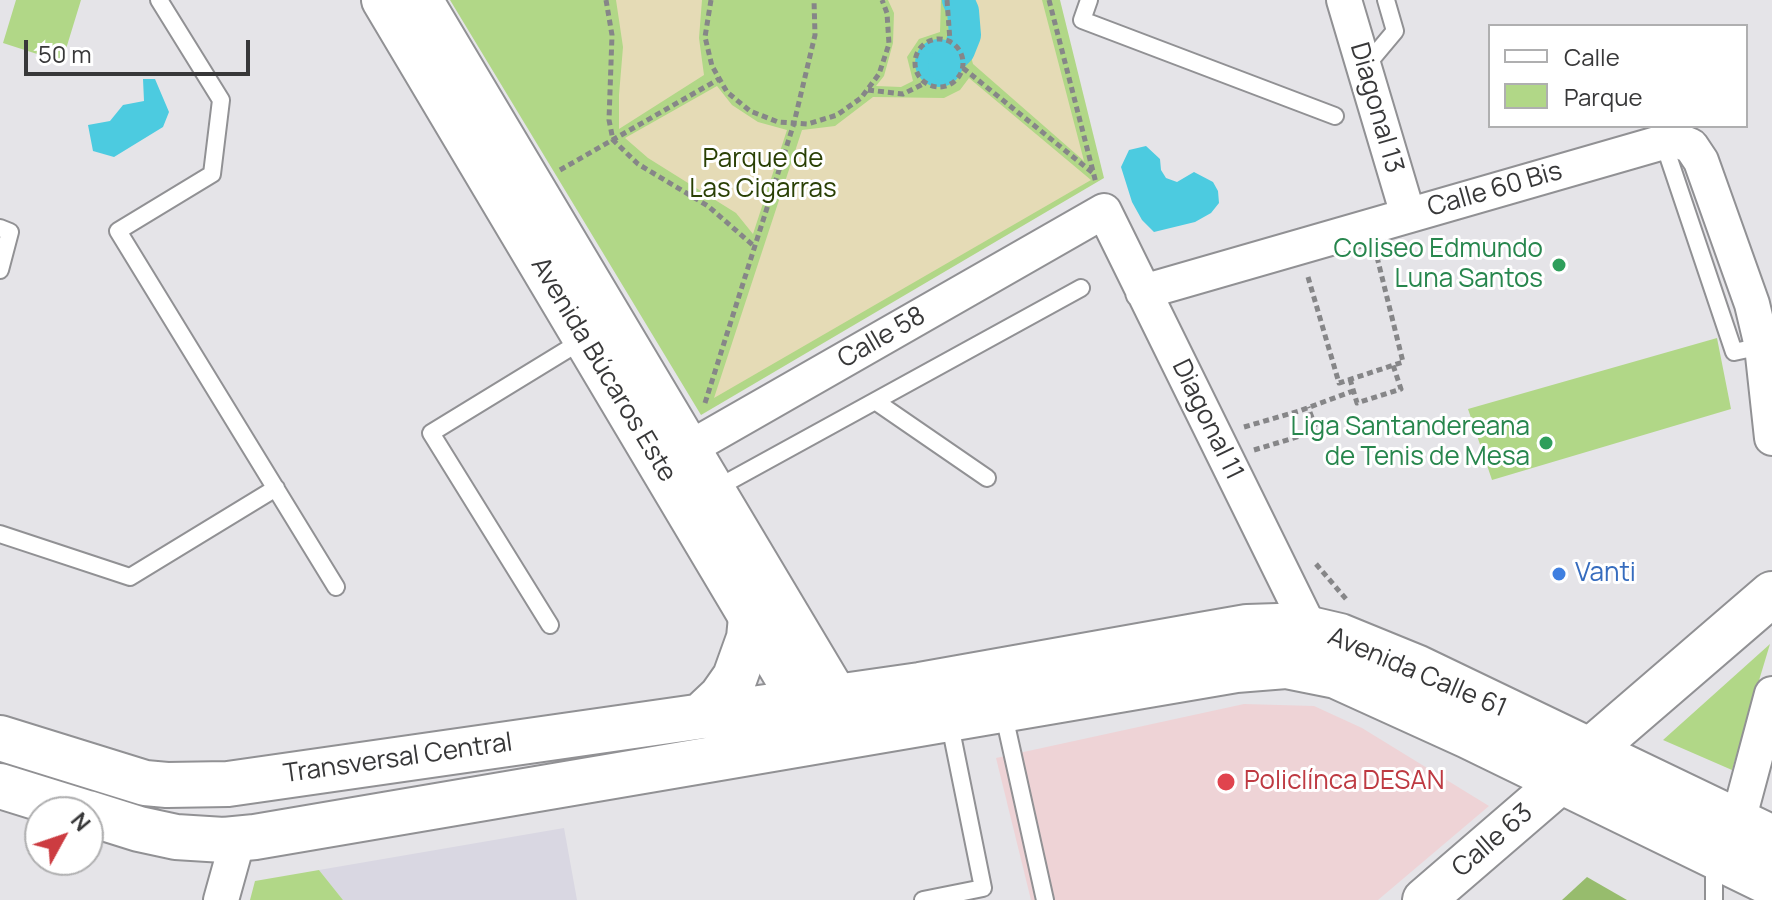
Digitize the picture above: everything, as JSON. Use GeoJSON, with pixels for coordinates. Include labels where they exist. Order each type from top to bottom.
{"type":"FeatureCollection","features":[{"type":"Feature","properties":{"kind":"main road"},"geometry":{"type":"LineString","coordinates":[[1592,749],[1772,594]]}},
{"type":"Feature","properties":{"kind":"main road"},"geometry":{"type":"LineString","coordinates":[[703,714],[721,697],[735,677],[749,638],[751,617]]}},
{"type":"Feature","properties":{"kind":"main road","name":"Avenida Calle 61"},"geometry":{"type":"LineString","coordinates":[[819,699],[920,685],[1247,627],[1310,629],[1340,636],[1416,667],[1592,749],[1741,838],[1772,884]]}},
{"type":"Feature","properties":{"kind":"main road","name":"Avenida Calle 61"},"geometry":{"type":"LineString","coordinates":[[841,737],[1236,670],[1273,666],[1308,668],[1346,680],[1562,781],[1741,838]]}},
{"type":"Feature","properties":{"kind":"main road","name":"Transversal Central"},"geometry":{"type":"LineString","coordinates":[[0,738],[145,783],[194,786],[228,784],[819,699]]}},
{"type":"Feature","properties":{"kind":"main road","name":"Transversal Central"},"geometry":{"type":"LineString","coordinates":[[104,818],[176,837],[238,839],[841,737]]}},
{"type":"Feature","properties":{"kind":"main road","name":"Transversal Central"},"geometry":{"type":"LineString","coordinates":[[0,786],[32,796]]}},
{"type":"Feature","properties":{"kind":"street","name":"Avenida Búcaros Este"},"geometry":{"type":"LineString","coordinates":[[383,0],[584,339],[674,457],[714,490],[841,737]]}},
{"type":"Feature","properties":{"kind":"street","name":"Avenida Búcaros Este"},"geometry":{"type":"LineString","coordinates":[[421,0],[532,185],[674,457],[751,617],[819,699]]}},
{"type":"Feature","properties":{"kind":"street","name":"Diagonal 13"},"geometry":{"type":"LineString","coordinates":[[1344,0],[1364,68],[1397,218]]}},
{"type":"Feature","properties":{"kind":"street","name":"Calle 60 Bis"},"geometry":{"type":"LineString","coordinates":[[1143,292],[1674,139],[1691,146],[1701,161],[1752,304],[1762,346],[1772,438]]}},
{"type":"Feature","properties":{"kind":"street","name":"Diagonal 11"},"geometry":{"type":"LineString","coordinates":[[1104,211],[1310,629]]}},
{"type":"Feature","properties":{"kind":"street","name":"Calle 58"},"geometry":{"type":"LineString","coordinates":[[674,457],[1104,211]]}},
{"type":"Feature","properties":{"kind":"street"},"geometry":{"type":"LineString","coordinates":[[1741,838],[1772,694]]}},
{"type":"Feature","properties":{"kind":"street","name":"Calle 63"},"geometry":{"type":"LineString","coordinates":[[1424,900],[1562,781]]}},
{"type":"Feature","properties":{"kind":"street"},"geometry":{"type":"LineString","coordinates":[[221,900],[238,839]]}},
{"type":"Feature","properties":{"kind":"lane"},"geometry":{"type":"LineString","coordinates":[[159,0],[221,100],[212,174],[118,231],[336,587]]}},
{"type":"Feature","properties":{"kind":"lane"},"geometry":{"type":"LineString","coordinates":[[1089,0],[1082,20],[1335,116]]}},
{"type":"Feature","properties":{"kind":"lane"},"geometry":{"type":"LineString","coordinates":[[1364,68],[1395,31],[1386,0]]}},
{"type":"Feature","properties":{"kind":"lane"},"geometry":{"type":"LineString","coordinates":[[0,228],[10,232],[0,270]]}},
{"type":"Feature","properties":{"kind":"lane"},"geometry":{"type":"LineString","coordinates":[[714,490],[1081,288]]}},
{"type":"Feature","properties":{"kind":"lane"},"geometry":{"type":"LineString","coordinates":[[550,625],[431,433],[584,339]]}},
{"type":"Feature","properties":{"kind":"lane"},"geometry":{"type":"LineString","coordinates":[[875,401],[987,478]]}},
{"type":"Feature","properties":{"kind":"lane"},"geometry":{"type":"LineString","coordinates":[[0,534],[130,577],[276,488]]}},
{"type":"Feature","properties":{"kind":"lane"},"geometry":{"type":"LineString","coordinates":[[1003,709],[1045,900]]}},
{"type":"Feature","properties":{"kind":"lane"},"geometry":{"type":"LineString","coordinates":[[923,900],[983,888],[949,719]]}},
{"type":"Feature","properties":{"kind":"lane"},"geometry":{"type":"LineString","coordinates":[[1714,900],[1741,838]]}},
{"type":"Feature","properties":{"kind":"path"},"geometry":{"type":"LineString","coordinates":[[606,0],[612,35],[609,120],[613,140],[638,164],[708,206],[755,247]]}},
{"type":"Feature","properties":{"kind":"path"},"geometry":{"type":"LineString","coordinates":[[711,0],[705,37],[712,66],[727,92],[750,111],[778,122],[808,124],[837,115],[861,98],[879,74],[889,44],[887,13],[882,0]]}},
{"type":"Feature","properties":{"kind":"path"},"geometry":{"type":"LineString","coordinates":[[674,457],[755,247],[794,123],[815,35],[814,0]]}},
{"type":"Feature","properties":{"kind":"path"},"geometry":{"type":"LineString","coordinates":[[947,0],[950,41]]}},
{"type":"Feature","properties":{"kind":"path"},"geometry":{"type":"LineString","coordinates":[[1049,0],[1104,211]]}},
{"type":"Feature","properties":{"kind":"path"},"geometry":{"type":"LineString","coordinates":[[868,90],[903,94],[925,83],[949,86],[961,75],[964,60],[950,41],[934,39],[920,47],[916,70],[925,83]]}},
{"type":"Feature","properties":{"kind":"path"},"geometry":{"type":"LineString","coordinates":[[963,68],[1094,174]]}},
{"type":"Feature","properties":{"kind":"path"},"geometry":{"type":"LineString","coordinates":[[532,185],[719,79]]}},
{"type":"Feature","properties":{"kind":"path"},"geometry":{"type":"LineString","coordinates":[[1300,246],[1339,383],[1403,362],[1373,234],[1397,218]]}},
{"type":"Feature","properties":{"kind":"path"},"geometry":{"type":"LineString","coordinates":[[1350,379],[1357,403],[1401,389],[1393,365]]}},
{"type":"Feature","properties":{"kind":"path"},"geometry":{"type":"LineString","coordinates":[[1238,428],[1353,391]]}},
{"type":"Feature","properties":{"kind":"path"},"geometry":{"type":"LineString","coordinates":[[1251,452],[1317,431],[1308,407]]}},
{"type":"Feature","properties":{"kind":"shaded area","name":"Policlínca DESAN"},"geometry":{"type":"Polygon","coordinates":[[[1244,704],[1314,706],[1362,728],[1489,806],[1378,900],[1031,900],[996,758],[1244,704]]]}},
{"type":"Feature","properties":{"kind":"shaded area"},"geometry":{"type":"Polygon","coordinates":[[[564,828],[577,900],[343,900],[319,870],[564,828]]]}},
{"type":"Feature","properties":{"kind":"green space"},"geometry":{"type":"Polygon","coordinates":[[[16,0],[81,0],[62,62],[3,43],[16,0]]]}},
{"type":"Feature","properties":{"kind":"green space","name":"Parque de Las Cigarras"},"geometry":{"type":"Polygon","coordinates":[[[450,0],[1060,0],[1104,178],[701,415],[450,0]]]}},
{"type":"Feature","properties":{"kind":"green space","name":"Liga Santandereana de Tenis de Mesa"},"geometry":{"type":"Polygon","coordinates":[[[1717,338],[1731,409],[1492,480],[1468,409],[1717,338]]]}},
{"type":"Feature","properties":{"kind":"green space"},"geometry":{"type":"Polygon","coordinates":[[[1770,644],[1732,770],[1663,740],[1770,644]]]}},
{"type":"Feature","properties":{"kind":"green space"},"geometry":{"type":"Polygon","coordinates":[[[319,870],[343,900],[250,900],[255,881],[319,870]]]}},
{"type":"Feature","properties":{"kind":"green space"},"geometry":{"type":"Polygon","coordinates":[[[1587,877],[1627,900],[1562,900],[1587,877]]]}},
{"type":"Feature","properties":{"kind":"sand"},"geometry":{"type":"Polygon","coordinates":[[[616,0],[702,0],[699,38],[704,75],[619,129],[623,47],[616,0]]]}},
{"type":"Feature","properties":{"kind":"sand"},"geometry":{"type":"Polygon","coordinates":[[[888,0],[941,0],[940,32],[919,39],[907,57],[913,81],[901,87],[876,86],[884,76],[893,43],[894,13],[888,0]]]}},
{"type":"Feature","properties":{"kind":"sand"},"geometry":{"type":"Polygon","coordinates":[[[958,0],[1042,0],[1084,161],[973,64],[958,0]]]}},
{"type":"Feature","properties":{"kind":"sand"},"geometry":{"type":"Polygon","coordinates":[[[969,78],[1091,180],[714,398],[802,130],[835,126],[873,97],[944,98],[960,90],[969,78]]]}},
{"type":"Feature","properties":{"kind":"sand"},"geometry":{"type":"Polygon","coordinates":[[[717,86],[732,105],[758,122],[787,130],[753,234],[736,213],[648,158],[625,138],[717,86]]]}},
{"type":"Feature","properties":{"kind":"water"},"geometry":{"type":"Polygon","coordinates":[[[939,39],[948,40],[956,46],[962,54],[962,72],[956,80],[948,86],[939,87],[930,86],[922,80],[916,72],[915,63],[916,54],[922,46],[930,40],[939,39]]]}},
{"type":"Feature","properties":{"kind":"water"},"geometry":{"type":"Polygon","coordinates":[[[143,79],[155,79],[169,112],[163,127],[114,157],[93,151],[88,125],[110,121],[123,105],[144,101],[143,79]]]}},
{"type":"Feature","properties":{"kind":"water"},"geometry":{"type":"Polygon","coordinates":[[[1146,146],[1160,159],[1166,178],[1177,182],[1194,172],[1213,182],[1219,203],[1211,213],[1195,222],[1154,232],[1142,220],[1132,202],[1121,167],[1129,150],[1146,146]]]}},
{"type":"Feature","properties":{"kind":"waterway"},"geometry":{"type":"LineString","coordinates":[[944,65],[959,50],[965,35],[963,11],[958,0]]}},
{"type":"Feature","properties":{"kind":"place","name":"Coliseo Edmundo Luna Santos"},"geometry":{"type":"Point","coordinates":[1559,265]}},
{"type":"Feature","properties":{"kind":"place","name":"Liga Santandereana de Tenis de Mesa"},"geometry":{"type":"Point","coordinates":[1546,443]}},
{"type":"Feature","properties":{"kind":"place","name":"Vanti"},"geometry":{"type":"Point","coordinates":[1559,574]}},
{"type":"Feature","properties":{"kind":"place","name":"Policlínca DESAN"},"geometry":{"type":"Point","coordinates":[1226,782]}}]}
